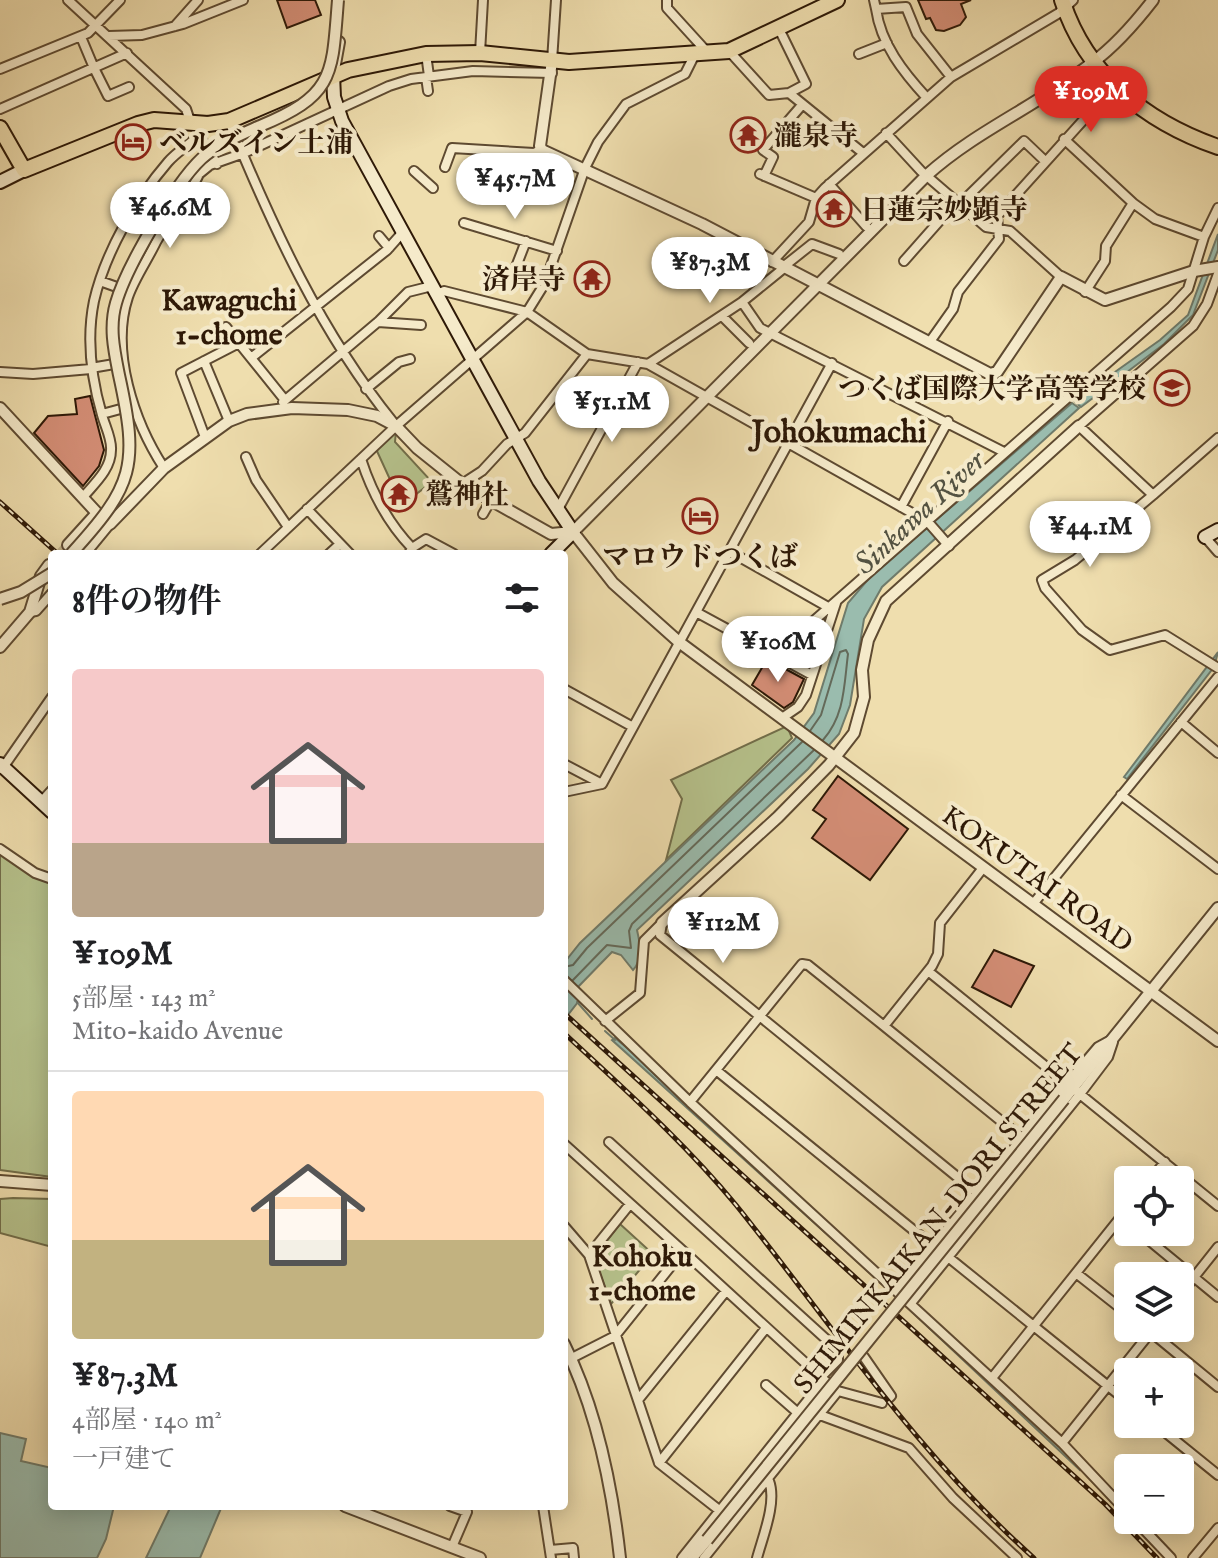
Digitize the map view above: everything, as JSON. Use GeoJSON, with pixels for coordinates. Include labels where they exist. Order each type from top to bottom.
{"type":"FeatureCollection","features":[{"type":"Feature","properties":{"kind":"main road"},"geometry":{"type":"LineString","coordinates":[[0,182],[129,126],[154,120],[190,121],[204,130],[333,75],[426,54],[480,53],[552,67],[729,51],[837,0]]}},
{"type":"Feature","properties":{"kind":"main road"},"geometry":{"type":"LineString","coordinates":[[1067,2],[1094,62],[1114,86],[1164,124],[1218,147]]}},
{"type":"Feature","properties":{"kind":"main road"},"geometry":{"type":"LineString","coordinates":[[333,75],[337,109],[515,438],[557,511],[573,532],[555,550]]}},
{"type":"Feature","properties":{"kind":"main road"},"geometry":{"type":"LineString","coordinates":[[0,128],[24,170]]}},
{"type":"Feature","properties":{"kind":"main road"},"geometry":{"type":"LineString","coordinates":[[1205,537],[1218,530]]}},
{"type":"Feature","properties":{"kind":"main road"},"geometry":{"type":"LineString","coordinates":[[1,767],[48,808]]}},
{"type":"Feature","properties":{"kind":"street"},"geometry":{"type":"LineString","coordinates":[[68,0],[186,109],[190,121]]}},
{"type":"Feature","properties":{"kind":"street"},"geometry":{"type":"LineString","coordinates":[[2,66],[81,37],[120,0]]}},
{"type":"Feature","properties":{"kind":"street"},"geometry":{"type":"LineString","coordinates":[[175,26],[198,0]]}},
{"type":"Feature","properties":{"kind":"street"},"geometry":{"type":"LineString","coordinates":[[109,36],[142,35],[243,0]]}},
{"type":"Feature","properties":{"kind":"street"},"geometry":{"type":"LineString","coordinates":[[333,75],[330,66],[338,0]]}},
{"type":"Feature","properties":{"kind":"street"},"geometry":{"type":"LineString","coordinates":[[69,550],[115,502],[129,468],[131,431],[112,329],[115,304],[132,265],[186,178],[207,153],[293,112],[317,94],[333,57],[338,0]]}},
{"type":"Feature","properties":{"kind":"street"},"geometry":{"type":"LineString","coordinates":[[480,53],[483,0]]}},
{"type":"Feature","properties":{"kind":"street"},"geometry":{"type":"LineString","coordinates":[[542,149],[556,0]]}},
{"type":"Feature","properties":{"kind":"street"},"geometry":{"type":"LineString","coordinates":[[264,550],[396,426],[527,312],[545,283],[585,168],[617,112],[640,94],[685,74],[702,54],[667,8],[667,0]]}},
{"type":"Feature","properties":{"kind":"street"},"geometry":{"type":"LineString","coordinates":[[229,121],[293,266],[342,352],[366,389],[396,426],[417,448],[462,484],[551,534],[573,532],[927,175],[965,143],[1094,62],[1153,0]]}},
{"type":"Feature","properties":{"kind":"street"},"geometry":{"type":"LineString","coordinates":[[772,262],[809,222],[816,198],[863,153],[951,77],[1067,2]]}},
{"type":"Feature","properties":{"kind":"street"},"geometry":{"type":"LineString","coordinates":[[927,98],[898,65],[878,28],[875,4],[908,9],[917,34],[951,77]]}},
{"type":"Feature","properties":{"kind":"street"},"geometry":{"type":"LineString","coordinates":[[729,51],[769,95],[789,93],[806,84],[782,35]]}},
{"type":"Feature","properties":{"kind":"street"},"geometry":{"type":"LineString","coordinates":[[81,37],[108,96],[129,87]]}},
{"type":"Feature","properties":{"kind":"street"},"geometry":{"type":"LineString","coordinates":[[859,54],[887,43]]}},
{"type":"Feature","properties":{"kind":"street"},"geometry":{"type":"LineString","coordinates":[[0,109],[127,53]]}},
{"type":"Feature","properties":{"kind":"street"},"geometry":{"type":"LineString","coordinates":[[426,54],[428,91]]}},
{"type":"Feature","properties":{"kind":"street"},"geometry":{"type":"LineString","coordinates":[[164,468],[136,405],[125,370],[122,331],[130,292],[199,174],[210,165],[244,153],[389,86],[427,76],[552,67]]}},
{"type":"Feature","properties":{"kind":"street"},"geometry":{"type":"LineString","coordinates":[[929,343],[953,309],[958,292],[999,239],[997,216],[1114,86]]}},
{"type":"Feature","properties":{"kind":"street"},"geometry":{"type":"LineString","coordinates":[[789,93],[863,153]]}},
{"type":"Feature","properties":{"kind":"street"},"geometry":{"type":"LineString","coordinates":[[802,105],[763,150],[773,157],[762,175],[816,198]]}},
{"type":"Feature","properties":{"kind":"street"},"geometry":{"type":"LineString","coordinates":[[84,496],[102,475],[112,449],[91,368],[89,338],[100,281],[121,235],[170,159],[204,130],[217,164]]}},
{"type":"Feature","properties":{"kind":"street"},"geometry":{"type":"LineString","coordinates":[[605,1021],[640,993],[644,941],[778,817],[859,724],[864,697],[864,656],[879,610],[893,592],[1193,326],[1207,304],[1217,270],[1196,270],[1105,300],[1085,292],[1061,277],[1010,231],[986,227],[927,175],[886,133]]}},
{"type":"Feature","properties":{"kind":"street"},"geometry":{"type":"LineString","coordinates":[[1064,139],[1133,203],[1155,219],[1204,237]]}},
{"type":"Feature","properties":{"kind":"street"},"geometry":{"type":"LineString","coordinates":[[904,261],[958,202],[1024,141],[1045,161]]}},
{"type":"Feature","properties":{"kind":"street"},"geometry":{"type":"LineString","coordinates":[[448,166],[452,148],[534,153],[542,149]]}},
{"type":"Feature","properties":{"kind":"street"},"geometry":{"type":"LineString","coordinates":[[542,149],[990,374],[996,373],[1061,277]]}},
{"type":"Feature","properties":{"kind":"street"},"geometry":{"type":"LineString","coordinates":[[414,171],[433,188]]}},
{"type":"Feature","properties":{"kind":"street"},"geometry":{"type":"LineString","coordinates":[[829,184],[866,226]]}},
{"type":"Feature","properties":{"kind":"street"},"geometry":{"type":"LineString","coordinates":[[1085,292],[1105,261],[1106,246],[1133,203]]}},
{"type":"Feature","properties":{"kind":"street"},"geometry":{"type":"LineString","coordinates":[[776,654],[1171,307],[1188,289],[1204,237],[1218,208]]}},
{"type":"Feature","properties":{"kind":"street"},"geometry":{"type":"LineString","coordinates":[[464,223],[557,251]]}},
{"type":"Feature","properties":{"kind":"street"},"geometry":{"type":"LineString","coordinates":[[251,358],[389,248],[403,232]]}},
{"type":"Feature","properties":{"kind":"street"},"geometry":{"type":"LineString","coordinates":[[379,236],[389,248]]}},
{"type":"Feature","properties":{"kind":"street"},"geometry":{"type":"LineString","coordinates":[[526,241],[514,272],[545,283]]}},
{"type":"Feature","properties":{"kind":"street"},"geometry":{"type":"LineString","coordinates":[[557,511],[643,363],[742,302],[812,244],[839,254]]}},
{"type":"Feature","properties":{"kind":"street"},"geometry":{"type":"LineString","coordinates":[[100,281],[130,292]]}},
{"type":"Feature","properties":{"kind":"street"},"geometry":{"type":"LineString","coordinates":[[282,404],[378,322],[408,292],[444,291],[527,312],[587,354],[643,363],[928,522],[946,542]]}},
{"type":"Feature","properties":{"kind":"street"},"geometry":{"type":"LineString","coordinates":[[742,302],[760,328],[1004,452]]}},
{"type":"Feature","properties":{"kind":"street"},"geometry":{"type":"LineString","coordinates":[[722,316],[749,343]]}},
{"type":"Feature","properties":{"kind":"street"},"geometry":{"type":"LineString","coordinates":[[378,322],[421,325]]}},
{"type":"Feature","properties":{"kind":"street"},"geometry":{"type":"LineString","coordinates":[[226,327],[282,404]]}},
{"type":"Feature","properties":{"kind":"street"},"geometry":{"type":"LineString","coordinates":[[205,437],[181,373],[239,343]]}},
{"type":"Feature","properties":{"kind":"street"},"geometry":{"type":"LineString","coordinates":[[462,484],[482,471],[515,438],[525,433],[587,354]]}},
{"type":"Feature","properties":{"kind":"street"},"geometry":{"type":"LineString","coordinates":[[366,389],[399,362],[410,359]]}},
{"type":"Feature","properties":{"kind":"street"},"geometry":{"type":"LineString","coordinates":[[204,361],[229,421]]}},
{"type":"Feature","properties":{"kind":"street"},"geometry":{"type":"LineString","coordinates":[[0,372],[33,374],[125,362]]}},
{"type":"Feature","properties":{"kind":"street"},"geometry":{"type":"LineString","coordinates":[[568,791],[602,784],[790,445],[832,363]]}},
{"type":"Feature","properties":{"kind":"street"},"geometry":{"type":"LineString","coordinates":[[89,550],[164,468],[229,421],[282,404],[348,410],[377,416],[396,426]]}},
{"type":"Feature","properties":{"kind":"street"},"geometry":{"type":"LineString","coordinates":[[102,414],[136,405]]}},
{"type":"Feature","properties":{"kind":"street"},"geometry":{"type":"LineString","coordinates":[[0,408],[110,524]]}},
{"type":"Feature","properties":{"kind":"street"},"geometry":{"type":"LineString","coordinates":[[901,507],[948,421]]}},
{"type":"Feature","properties":{"kind":"street"},"geometry":{"type":"LineString","coordinates":[[1079,426],[1153,495]]}},
{"type":"Feature","properties":{"kind":"street"},"geometry":{"type":"LineString","coordinates":[[1218,438],[1075,560],[1042,580],[1045,588],[1082,630],[1110,650],[1165,635],[1218,668]]}},
{"type":"Feature","properties":{"kind":"street"},"geometry":{"type":"LineString","coordinates":[[246,457],[256,480],[288,527]]}},
{"type":"Feature","properties":{"kind":"street"},"geometry":{"type":"LineString","coordinates":[[361,459],[370,487],[409,550]]}},
{"type":"Feature","properties":{"kind":"street"},"geometry":{"type":"LineString","coordinates":[[483,514],[491,500]]}},
{"type":"Feature","properties":{"kind":"street"},"geometry":{"type":"LineString","coordinates":[[307,509],[346,550]]}},
{"type":"Feature","properties":{"kind":"street"},"geometry":{"type":"LineString","coordinates":[[69,550],[97,513]]}},
{"type":"Feature","properties":{"kind":"street","name":"KOKUTAI ROAD"},"geometry":{"type":"LineString","coordinates":[[573,532],[613,583],[679,642],[1218,1041]]}},
{"type":"Feature","properties":{"kind":"street"},"geometry":{"type":"LineString","coordinates":[[1205,537],[1218,552]]}},
{"type":"Feature","properties":{"kind":"street"},"geometry":{"type":"LineString","coordinates":[[411,550],[426,539],[447,550]]}},
{"type":"Feature","properties":{"kind":"street"},"geometry":{"type":"LineString","coordinates":[[333,550],[340,544]]}},
{"type":"Feature","properties":{"kind":"street"},"geometry":{"type":"LineString","coordinates":[[729,551],[828,607]]}},
{"type":"Feature","properties":{"kind":"street"},"geometry":{"type":"LineString","coordinates":[[0,599],[21,592],[48,571]]}},
{"type":"Feature","properties":{"kind":"street"},"geometry":{"type":"LineString","coordinates":[[0,647],[30,612],[41,576],[48,571]]}},
{"type":"Feature","properties":{"kind":"street"},"geometry":{"type":"LineString","coordinates":[[782,718],[802,703],[839,597]]}},
{"type":"Feature","properties":{"kind":"street"},"geometry":{"type":"LineString","coordinates":[[30,612],[36,611],[48,598]]}},
{"type":"Feature","properties":{"kind":"street"},"geometry":{"type":"LineString","coordinates":[[696,612],[812,675]]}},
{"type":"Feature","properties":{"kind":"street"},"geometry":{"type":"LineString","coordinates":[[1033,904],[1218,677]]}},
{"type":"Feature","properties":{"kind":"street"},"geometry":{"type":"LineString","coordinates":[[568,691],[633,727]]}},
{"type":"Feature","properties":{"kind":"street"},"geometry":{"type":"LineString","coordinates":[[1,767],[48,703]]}},
{"type":"Feature","properties":{"kind":"street"},"geometry":{"type":"LineString","coordinates":[[43,710],[48,714]]}},
{"type":"Feature","properties":{"kind":"street"},"geometry":{"type":"LineString","coordinates":[[1181,722],[1218,753]]}},
{"type":"Feature","properties":{"kind":"street"},"geometry":{"type":"LineString","coordinates":[[568,766],[602,784]]}},
{"type":"Feature","properties":{"kind":"street"},"geometry":{"type":"LineString","coordinates":[[41,802],[48,794]]}},
{"type":"Feature","properties":{"kind":"street"},"geometry":{"type":"LineString","coordinates":[[1121,795],[1218,869]]}},
{"type":"Feature","properties":{"kind":"street"},"geometry":{"type":"LineString","coordinates":[[0,849],[35,873],[48,878]]}},
{"type":"Feature","properties":{"kind":"street"},"geometry":{"type":"LineString","coordinates":[[884,1026],[928,971],[938,954],[940,923],[983,868]]}},
{"type":"Feature","properties":{"kind":"street","name":"SHIMINKAIKAN-DORI STREET"},"geometry":{"type":"LineString","coordinates":[[692,1558],[1218,908]]}},
{"type":"Feature","properties":{"kind":"street"},"geometry":{"type":"LineString","coordinates":[[662,923],[660,935],[977,1193]]}},
{"type":"Feature","properties":{"kind":"street"},"geometry":{"type":"LineString","coordinates":[[690,1102],[805,963],[1022,1138]]}},
{"type":"Feature","properties":{"kind":"street"},"geometry":{"type":"LineString","coordinates":[[928,971],[1218,1206]]}},
{"type":"Feature","properties":{"kind":"street"},"geometry":{"type":"LineString","coordinates":[[568,983],[690,1102],[1062,1443],[1114,1498]]}},
{"type":"Feature","properties":{"kind":"street"},"geometry":{"type":"LineString","coordinates":[[716,1070],[933,1246]]}},
{"type":"Feature","properties":{"kind":"street"},"geometry":{"type":"LineString","coordinates":[[897,1290],[1022,1138],[1073,1089]]}},
{"type":"Feature","properties":{"kind":"street"},"geometry":{"type":"LineString","coordinates":[[911,1303],[1073,1089]]}},
{"type":"Feature","properties":{"kind":"street"},"geometry":{"type":"LineString","coordinates":[[609,1142],[838,1350],[838,1360],[682,1558]]}},
{"type":"Feature","properties":{"kind":"street"},"geometry":{"type":"LineString","coordinates":[[568,1148],[838,1391],[886,1401],[891,1396],[864,1357]]}},
{"type":"Feature","properties":{"kind":"street"},"geometry":{"type":"LineString","coordinates":[[1162,1166],[1165,1162]]}},
{"type":"Feature","properties":{"kind":"street"},"geometry":{"type":"LineString","coordinates":[[0,1181],[48,1185]]}},
{"type":"Feature","properties":{"kind":"street"},"geometry":{"type":"LineString","coordinates":[[589,1255],[630,1204]]}},
{"type":"Feature","properties":{"kind":"street"},"geometry":{"type":"LineString","coordinates":[[568,1231],[589,1255],[659,1463],[719,1510]]}},
{"type":"Feature","properties":{"kind":"street"},"geometry":{"type":"LineString","coordinates":[[992,1378],[1076,1273],[1114,1231]]}},
{"type":"Feature","properties":{"kind":"street"},"geometry":{"type":"LineString","coordinates":[[1156,1246],[1176,1262]]}},
{"type":"Feature","properties":{"kind":"street"},"geometry":{"type":"LineString","coordinates":[[1218,1247],[1194,1277],[1218,1297]]}},
{"type":"Feature","properties":{"kind":"street"},"geometry":{"type":"LineString","coordinates":[[620,1558],[607,1472],[568,1360],[615,1336],[683,1251]]}},
{"type":"Feature","properties":{"kind":"street"},"geometry":{"type":"LineString","coordinates":[[948,1257],[1114,1391]]}},
{"type":"Feature","properties":{"kind":"street"},"geometry":{"type":"LineString","coordinates":[[1076,1273],[1114,1303]]}},
{"type":"Feature","properties":{"kind":"street"},"geometry":{"type":"LineString","coordinates":[[638,1400],[726,1291]]}},
{"type":"Feature","properties":{"kind":"street"},"geometry":{"type":"LineString","coordinates":[[659,1463],[766,1328]]}},
{"type":"Feature","properties":{"kind":"street"},"geometry":{"type":"LineString","coordinates":[[1062,1443],[1140,1342]]}},
{"type":"Feature","properties":{"kind":"street"},"geometry":{"type":"LineString","coordinates":[[1165,1342],[1218,1387]]}},
{"type":"Feature","properties":{"kind":"street"},"geometry":{"type":"LineString","coordinates":[[766,1385],[798,1413]]}},
{"type":"Feature","properties":{"kind":"street"},"geometry":{"type":"LineString","coordinates":[[704,1558],[769,1481],[838,1391]]}},
{"type":"Feature","properties":{"kind":"street"},"geometry":{"type":"LineString","coordinates":[[820,1415],[909,1448],[953,1498],[1017,1558]]}},
{"type":"Feature","properties":{"kind":"street"},"geometry":{"type":"LineString","coordinates":[[1172,1438],[1218,1475]]}},
{"type":"Feature","properties":{"kind":"street"},"geometry":{"type":"LineString","coordinates":[[757,1558],[767,1520],[769,1481]]}},
{"type":"Feature","properties":{"kind":"street"},"geometry":{"type":"LineString","coordinates":[[356,1510],[480,1558]]}},
{"type":"Feature","properties":{"kind":"street"},"geometry":{"type":"LineString","coordinates":[[375,1517],[378,1510]]}},
{"type":"Feature","properties":{"kind":"street"},"geometry":{"type":"LineString","coordinates":[[452,1547],[467,1512],[461,1510]]}},
{"type":"Feature","properties":{"kind":"street"},"geometry":{"type":"LineString","coordinates":[[544,1510],[550,1554],[573,1548],[574,1558]]}},
{"type":"Feature","properties":{"kind":"street"},"geometry":{"type":"LineString","coordinates":[[1193,1558],[1218,1528]]}},
{"type":"Feature","properties":{"kind":"street"},"geometry":{"type":"LineString","coordinates":[[1148,1534],[1171,1558]]}},
{"type":"Feature","properties":{"kind":"green space"},"geometry":{"type":"Polygon","coordinates":[[[396,431],[395,442],[432,482],[411,498],[393,486],[376,449],[396,431]]]}},
{"type":"Feature","properties":{"kind":"green space"},"geometry":{"type":"Polygon","coordinates":[[[787,726],[792,738],[666,860],[682,799],[671,780],[787,726]]]}},
{"type":"Feature","properties":{"kind":"green space"},"geometry":{"type":"Polygon","coordinates":[[[0,852],[48,880],[48,1176],[0,1170],[0,852]]]}},
{"type":"Feature","properties":{"kind":"green space"},"geometry":{"type":"Polygon","coordinates":[[[0,1199],[48,1199],[48,1246],[0,1233],[0,1199]]]}},
{"type":"Feature","properties":{"kind":"green space"},"geometry":{"type":"Polygon","coordinates":[[[620,1224],[653,1254],[611,1304],[594,1257],[620,1224]]]}},
{"type":"Feature","properties":{"kind":"water"},"geometry":{"type":"Polygon","coordinates":[[[1218,234],[1218,250],[1193,315],[1164,344],[1081,407],[1074,401],[1160,340],[1188,315],[1218,234]]]}},
{"type":"Feature","properties":{"kind":"water"},"geometry":{"type":"Polygon","coordinates":[[[1072,403],[1079,408],[882,587],[864,619],[850,705],[839,734],[808,769],[637,930],[640,956],[633,970],[621,955],[612,952],[577,988],[578,1002],[568,1015],[568,958],[580,943],[794,740],[814,713],[848,603],[871,576],[1072,403]]]}},
{"type":"Feature","properties":{"kind":"water"},"geometry":{"type":"Polygon","coordinates":[[[1218,652],[1214,667],[1127,779],[1124,777],[1218,652]]]}},
{"type":"Feature","properties":{"kind":"water"},"geometry":{"type":"Polygon","coordinates":[[[615,1038],[646,1063],[1083,1467],[1080,1470],[893,1294],[612,1040],[615,1038]]]}},
{"type":"Feature","properties":{"kind":"water"},"geometry":{"type":"Polygon","coordinates":[[[0,1433],[26,1439],[21,1461],[48,1467],[48,1510],[113,1510],[106,1539],[97,1558],[0,1558],[0,1433]]]}},
{"type":"Feature","properties":{"kind":"water"},"geometry":{"type":"Polygon","coordinates":[[[169,1510],[220,1510],[200,1558],[146,1558],[169,1510]]]}},
{"type":"Feature","properties":{"kind":"building"},"geometry":{"type":"Polygon","coordinates":[[[277,0],[315,0],[321,15],[287,28],[277,0]]]}},
{"type":"Feature","properties":{"kind":"building"},"geometry":{"type":"Polygon","coordinates":[[[918,0],[971,0],[961,4],[966,17],[960,25],[944,31],[936,30],[930,18],[926,19],[918,0]]]}},
{"type":"Feature","properties":{"kind":"building"},"geometry":{"type":"Polygon","coordinates":[[[90,396],[104,450],[99,466],[83,486],[34,433],[48,416],[77,414],[75,399],[90,396]]]}},
{"type":"Feature","properties":{"kind":"building"},"geometry":{"type":"Polygon","coordinates":[[[767,659],[804,679],[793,702],[784,708],[752,685],[767,659]]]}},
{"type":"Feature","properties":{"kind":"building"},"geometry":{"type":"Polygon","coordinates":[[[838,776],[908,829],[870,880],[812,838],[826,819],[813,810],[838,776]]]}},
{"type":"Feature","properties":{"kind":"building"},"geometry":{"type":"Polygon","coordinates":[[[994,950],[1034,966],[1011,1007],[972,987],[994,950]]]}},
{"type":"Feature","properties":{"kind":"waterway"},"geometry":{"type":"LineString","coordinates":[[577,1002],[592,1019]]}},
{"type":"Feature","properties":{"kind":"waterway"},"geometry":{"type":"LineString","coordinates":[[605,1031],[615,1040]]}},
{"type":"Feature","properties":{"kind":"tunnel"},"geometry":{"type":"LineString","coordinates":[[64,550],[68,545]]}},
{"type":"Feature","properties":{"kind":"railway"},"geometry":{"type":"LineString","coordinates":[[0,502],[54,550]]}},
{"type":"Feature","properties":{"kind":"railway"},"geometry":{"type":"LineString","coordinates":[[568,1017],[1105,1504],[1157,1558]]}},
{"type":"Feature","properties":{"kind":"railway"},"geometry":{"type":"LineString","coordinates":[[568,1037],[653,1116],[716,1182],[914,1432],[951,1475],[1034,1558]]}},
{"type":"Feature","properties":{"kind":"place","name":"瀧泉寺"},"geometry":{"type":"Point","coordinates":[748,135]}},
{"type":"Feature","properties":{"kind":"place","name":"ベルズイン土浦"},"geometry":{"type":"Point","coordinates":[133,142]}},
{"type":"Feature","properties":{"kind":"place","name":"日蓮宗妙顕寺"},"geometry":{"type":"Point","coordinates":[834,209]}},
{"type":"Feature","properties":{"kind":"place","name":"済岸寺"},"geometry":{"type":"Point","coordinates":[592,279]}},
{"type":"Feature","properties":{"kind":"place","name":"つくば国際大学高等学校"},"geometry":{"type":"Point","coordinates":[1172,388]}},
{"type":"Feature","properties":{"kind":"place","name":"鷲神社"},"geometry":{"type":"Point","coordinates":[399,494]}},
{"type":"Feature","properties":{"kind":"place","name":"マロウドつくば"},"geometry":{"type":"Point","coordinates":[700,516]}},
{"type":"Feature","properties":{"kind":"district","name":"Kawaguchi 1-chome"},"geometry":{"type":"Point","coordinates":[229,317]}},
{"type":"Feature","properties":{"kind":"district","name":"Johokumachi"},"geometry":{"type":"Point","coordinates":[839,431]}},
{"type":"Feature","properties":{"kind":"district","name":"Kohoku 1-chome"},"geometry":{"type":"Point","coordinates":[642,1273]}},
{"type":"Feature","properties":{"kind":"water label","name":"Sinkawa River"},"geometry":{"type":"Point","coordinates":[919,512]}}]}
